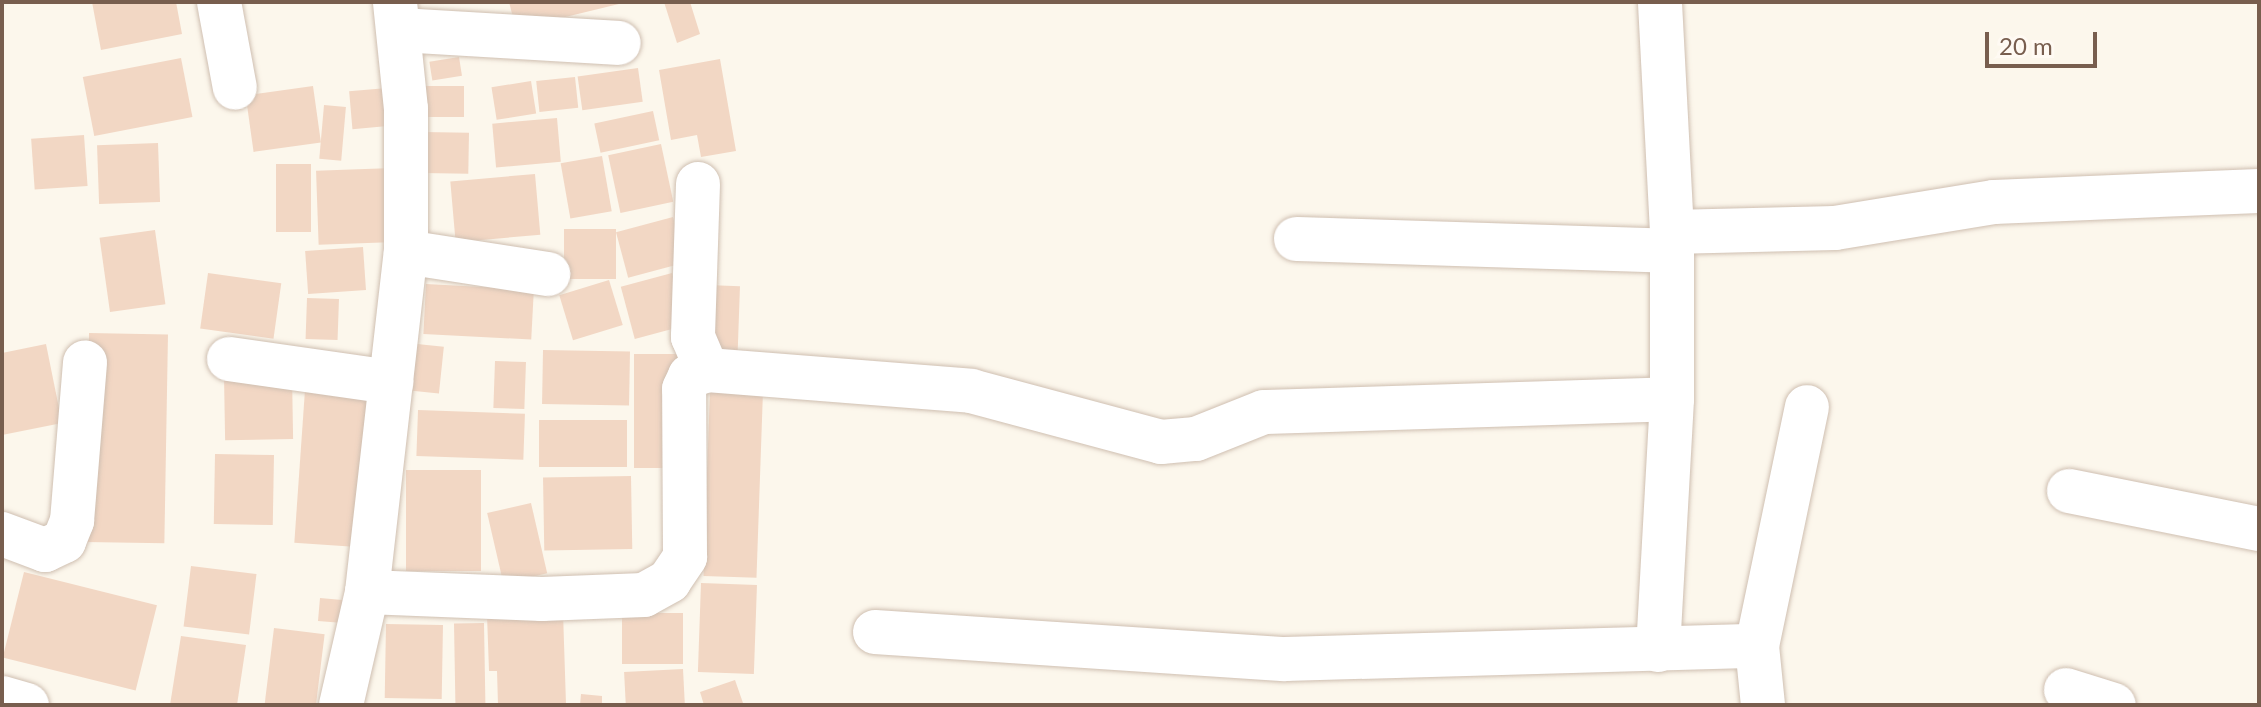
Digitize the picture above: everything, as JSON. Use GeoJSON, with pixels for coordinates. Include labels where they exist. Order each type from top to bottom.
{"type":"FeatureCollection","features":[{"type":"Feature","properties":{"kind":"street"},"geometry":{"type":"LineString","coordinates":[[219,2],[235,88]]}},
{"type":"Feature","properties":{"kind":"street"},"geometry":{"type":"LineString","coordinates":[[1658,650],[1672,399],[1672,242],[1660,2]]}},
{"type":"Feature","properties":{"kind":"street"},"geometry":{"type":"LineString","coordinates":[[341,705],[367,592],[406,252],[398,16],[619,43]]}},
{"type":"Feature","properties":{"kind":"street"},"geometry":{"type":"LineString","coordinates":[[698,184],[693,337],[707,370]]}},
{"type":"Feature","properties":{"kind":"street"},"geometry":{"type":"LineString","coordinates":[[1296,239],[1672,242],[1835,228],[1994,202],[2259,191]]}},
{"type":"Feature","properties":{"kind":"street"},"geometry":{"type":"LineString","coordinates":[[406,252],[548,274]]}},
{"type":"Feature","properties":{"kind":"street"},"geometry":{"type":"LineString","coordinates":[[229,359],[391,382]]}},
{"type":"Feature","properties":{"kind":"street"},"geometry":{"type":"LineString","coordinates":[[2,534],[45,550],[64,541],[72,521],[85,363]]}},
{"type":"Feature","properties":{"kind":"street"},"geometry":{"type":"LineString","coordinates":[[367,592],[557,599],[644,595],[669,581],[685,557],[684,389],[690,376],[707,370],[971,391],[1161,442],[1196,439],[1264,412],[1672,399]]}},
{"type":"Feature","properties":{"kind":"street"},"geometry":{"type":"LineString","coordinates":[[1763,705],[1757,646],[1807,407]]}},
{"type":"Feature","properties":{"kind":"street"},"geometry":{"type":"LineString","coordinates":[[2069,491],[2259,529]]}},
{"type":"Feature","properties":{"kind":"street"},"geometry":{"type":"LineString","coordinates":[[875,632],[1285,659],[1757,646]]}},
{"type":"Feature","properties":{"kind":"street"},"geometry":{"type":"LineString","coordinates":[[2066,690],[2114,705]]}},
{"type":"Feature","properties":{"kind":"street"},"geometry":{"type":"LineString","coordinates":[[2,698],[27,705]]}},
{"type":"Feature","properties":{"kind":"building"},"geometry":{"type":"Polygon","coordinates":[[[92,2],[176,2],[182,34],[101,50],[92,2]]]}},
{"type":"Feature","properties":{"kind":"building"},"geometry":{"type":"Polygon","coordinates":[[[509,2],[623,2],[623,3],[516,29],[509,2]]]}},
{"type":"Feature","properties":{"kind":"building"},"geometry":{"type":"Polygon","coordinates":[[[664,2],[690,2],[700,34],[677,43],[664,2]]]}},
{"type":"Feature","properties":{"kind":"building"},"geometry":{"type":"Polygon","coordinates":[[[459,57],[462,76],[432,80],[429,62],[459,57]]]}},
{"type":"Feature","properties":{"kind":"building"},"geometry":{"type":"Polygon","coordinates":[[[181,58],[192,117],[94,136],[83,77],[181,58]]]}},
{"type":"Feature","properties":{"kind":"building"},"geometry":{"type":"Polygon","coordinates":[[[720,59],[736,151],[701,157],[697,135],[671,140],[659,70],[720,59]]]}},
{"type":"Feature","properties":{"kind":"building"},"geometry":{"type":"Polygon","coordinates":[[[638,68],[643,102],[582,110],[578,76],[638,68]]]}},
{"type":"Feature","properties":{"kind":"building"},"geometry":{"type":"Polygon","coordinates":[[[575,77],[578,108],[539,112],[536,81],[575,77]]]}},
{"type":"Feature","properties":{"kind":"building"},"geometry":{"type":"Polygon","coordinates":[[[531,81],[536,114],[497,120],[491,87],[531,81]]]}},
{"type":"Feature","properties":{"kind":"building"},"geometry":{"type":"Polygon","coordinates":[[[313,86],[321,142],[254,152],[246,95],[313,86]]]}},
{"type":"Feature","properties":{"kind":"building"},"geometry":{"type":"Polygon","coordinates":[[[423,86],[464,86],[464,117],[423,117],[423,86]]]}},
{"type":"Feature","properties":{"kind":"building"},"geometry":{"type":"Polygon","coordinates":[[[387,88],[390,126],[352,129],[349,91],[387,88]]]}},
{"type":"Feature","properties":{"kind":"building"},"geometry":{"type":"Polygon","coordinates":[[[324,105],[346,107],[341,161],[319,159],[324,105]]]}},
{"type":"Feature","properties":{"kind":"building"},"geometry":{"type":"Polygon","coordinates":[[[653,111],[659,140],[601,153],[594,123],[653,111]]]}},
{"type":"Feature","properties":{"kind":"building"},"geometry":{"type":"Polygon","coordinates":[[[557,118],[561,162],[496,167],[492,124],[557,118]]]}},
{"type":"Feature","properties":{"kind":"building"},"geometry":{"type":"Polygon","coordinates":[[[423,132],[469,133],[468,174],[422,173],[423,132]]]}},
{"type":"Feature","properties":{"kind":"building"},"geometry":{"type":"Polygon","coordinates":[[[84,135],[88,186],[35,190],[31,139],[84,135]]]}},
{"type":"Feature","properties":{"kind":"building"},"geometry":{"type":"Polygon","coordinates":[[[158,143],[160,202],[99,204],[97,145],[158,143]]]}},
{"type":"Feature","properties":{"kind":"building"},"geometry":{"type":"Polygon","coordinates":[[[661,144],[673,202],[620,213],[608,155],[661,144]]]}},
{"type":"Feature","properties":{"kind":"building"},"geometry":{"type":"Polygon","coordinates":[[[602,156],[612,211],[570,218],[561,163],[602,156]]]}},
{"type":"Feature","properties":{"kind":"building"},"geometry":{"type":"Polygon","coordinates":[[[276,164],[311,164],[311,232],[276,232],[276,164]]]}},
{"type":"Feature","properties":{"kind":"building"},"geometry":{"type":"Polygon","coordinates":[[[393,168],[396,242],[319,245],[316,171],[393,168]]]}},
{"type":"Feature","properties":{"kind":"building"},"geometry":{"type":"Polygon","coordinates":[[[535,174],[540,235],[456,242],[450,181],[535,174]]]}},
{"type":"Feature","properties":{"kind":"building"},"geometry":{"type":"Polygon","coordinates":[[[673,217],[685,262],[628,278],[616,232],[673,217]]]}},
{"type":"Feature","properties":{"kind":"building"},"geometry":{"type":"Polygon","coordinates":[[[564,229],[616,229],[616,279],[564,279],[564,229]]]}},
{"type":"Feature","properties":{"kind":"building"},"geometry":{"type":"Polygon","coordinates":[[[155,230],[165,304],[110,312],[100,238],[155,230]]]}},
{"type":"Feature","properties":{"kind":"building"},"geometry":{"type":"Polygon","coordinates":[[[363,247],[366,290],[308,294],[305,251],[363,247]]]}},
{"type":"Feature","properties":{"kind":"building"},"geometry":{"type":"Polygon","coordinates":[[[208,273],[281,283],[273,339],[200,328],[208,273]]]}},
{"type":"Feature","properties":{"kind":"building"},"geometry":{"type":"Polygon","coordinates":[[[672,273],[686,325],[635,339],[621,287],[672,273]]]}},
{"type":"Feature","properties":{"kind":"building"},"geometry":{"type":"Polygon","coordinates":[[[609,280],[623,325],[573,340],[559,295],[609,280]]]}},
{"type":"Feature","properties":{"kind":"building"},"geometry":{"type":"Polygon","coordinates":[[[426,284],[534,290],[531,340],[423,334],[426,284]]]}},
{"type":"Feature","properties":{"kind":"building"},"geometry":{"type":"Polygon","coordinates":[[[707,285],[740,286],[738,353],[705,352],[707,285]]]}},
{"type":"Feature","properties":{"kind":"building"},"geometry":{"type":"Polygon","coordinates":[[[307,298],[339,299],[338,340],[306,339],[307,298]]]}},
{"type":"Feature","properties":{"kind":"building"},"geometry":{"type":"Polygon","coordinates":[[[89,333],[168,334],[164,543],[85,542],[89,333]]]}},
{"type":"Feature","properties":{"kind":"building"},"geometry":{"type":"Polygon","coordinates":[[[46,344],[62,423],[2,435],[2,353],[46,344]]]}},
{"type":"Feature","properties":{"kind":"building"},"geometry":{"type":"Polygon","coordinates":[[[417,344],[444,347],[439,394],[412,391],[417,344]]]}},
{"type":"Feature","properties":{"kind":"building"},"geometry":{"type":"Polygon","coordinates":[[[543,350],[630,352],[629,406],[542,404],[543,350]]]}},
{"type":"Feature","properties":{"kind":"building"},"geometry":{"type":"Polygon","coordinates":[[[634,354],[682,354],[682,468],[634,468],[634,354]]]}},
{"type":"Feature","properties":{"kind":"building"},"geometry":{"type":"Polygon","coordinates":[[[495,361],[526,362],[524,409],[493,408],[495,361]]]}},
{"type":"Feature","properties":{"kind":"building"},"geometry":{"type":"Polygon","coordinates":[[[292,375],[293,439],[225,440],[224,376],[292,375]]]}},
{"type":"Feature","properties":{"kind":"building"},"geometry":{"type":"Polygon","coordinates":[[[305,390],[379,395],[368,548],[294,543],[305,390]]]}},
{"type":"Feature","properties":{"kind":"building"},"geometry":{"type":"Polygon","coordinates":[[[710,390],[763,392],[756,578],[704,576],[710,390]]]}},
{"type":"Feature","properties":{"kind":"building"},"geometry":{"type":"Polygon","coordinates":[[[418,410],[525,414],[523,460],[416,456],[418,410]]]}},
{"type":"Feature","properties":{"kind":"building"},"geometry":{"type":"Polygon","coordinates":[[[539,420],[627,420],[627,467],[539,467],[539,420]]]}},
{"type":"Feature","properties":{"kind":"building"},"geometry":{"type":"Polygon","coordinates":[[[215,454],[274,455],[273,525],[214,524],[215,454]]]}},
{"type":"Feature","properties":{"kind":"building"},"geometry":{"type":"Polygon","coordinates":[[[406,470],[481,470],[481,571],[406,571],[406,470]]]}},
{"type":"Feature","properties":{"kind":"building"},"geometry":{"type":"Polygon","coordinates":[[[631,476],[632,549],[544,551],[543,478],[631,476]]]}},
{"type":"Feature","properties":{"kind":"building"},"geometry":{"type":"Polygon","coordinates":[[[531,503],[547,573],[503,583],[487,513],[531,503]]]}},
{"type":"Feature","properties":{"kind":"building"},"geometry":{"type":"Polygon","coordinates":[[[191,566],[257,574],[249,635],[184,627],[191,566]]]}},
{"type":"Feature","properties":{"kind":"building"},"geometry":{"type":"Polygon","coordinates":[[[24,572],[157,605],[136,691],[3,657],[24,572]]]}},
{"type":"Feature","properties":{"kind":"building"},"geometry":{"type":"Polygon","coordinates":[[[701,583],[757,585],[754,674],[698,672],[701,583]]]}},
{"type":"Feature","properties":{"kind":"building"},"geometry":{"type":"Polygon","coordinates":[[[320,598],[345,600],[343,623],[318,621],[320,598]]]}},
{"type":"Feature","properties":{"kind":"building"},"geometry":{"type":"Polygon","coordinates":[[[563,612],[566,704],[498,705],[497,671],[489,671],[487,615],[563,612]]]}},
{"type":"Feature","properties":{"kind":"building"},"geometry":{"type":"Polygon","coordinates":[[[622,613],[683,613],[683,664],[622,664],[622,613]]]}},
{"type":"Feature","properties":{"kind":"building"},"geometry":{"type":"Polygon","coordinates":[[[484,623],[485,705],[455,705],[454,624],[484,623]]]}},
{"type":"Feature","properties":{"kind":"building"},"geometry":{"type":"Polygon","coordinates":[[[386,624],[443,625],[442,699],[385,698],[386,624]]]}},
{"type":"Feature","properties":{"kind":"building"},"geometry":{"type":"Polygon","coordinates":[[[274,628],[325,634],[316,705],[265,705],[274,628]]]}},
{"type":"Feature","properties":{"kind":"building"},"geometry":{"type":"Polygon","coordinates":[[[181,636],[246,645],[237,705],[170,705],[181,636]]]}},
{"type":"Feature","properties":{"kind":"building"},"geometry":{"type":"Polygon","coordinates":[[[683,669],[685,705],[626,705],[624,672],[683,669]]]}},
{"type":"Feature","properties":{"kind":"building"},"geometry":{"type":"Polygon","coordinates":[[[735,680],[743,703],[704,705],[700,692],[735,680]]]}},
{"type":"Feature","properties":{"kind":"building"},"geometry":{"type":"Polygon","coordinates":[[[581,694],[602,696],[602,705],[580,705],[581,694]]]}}]}
